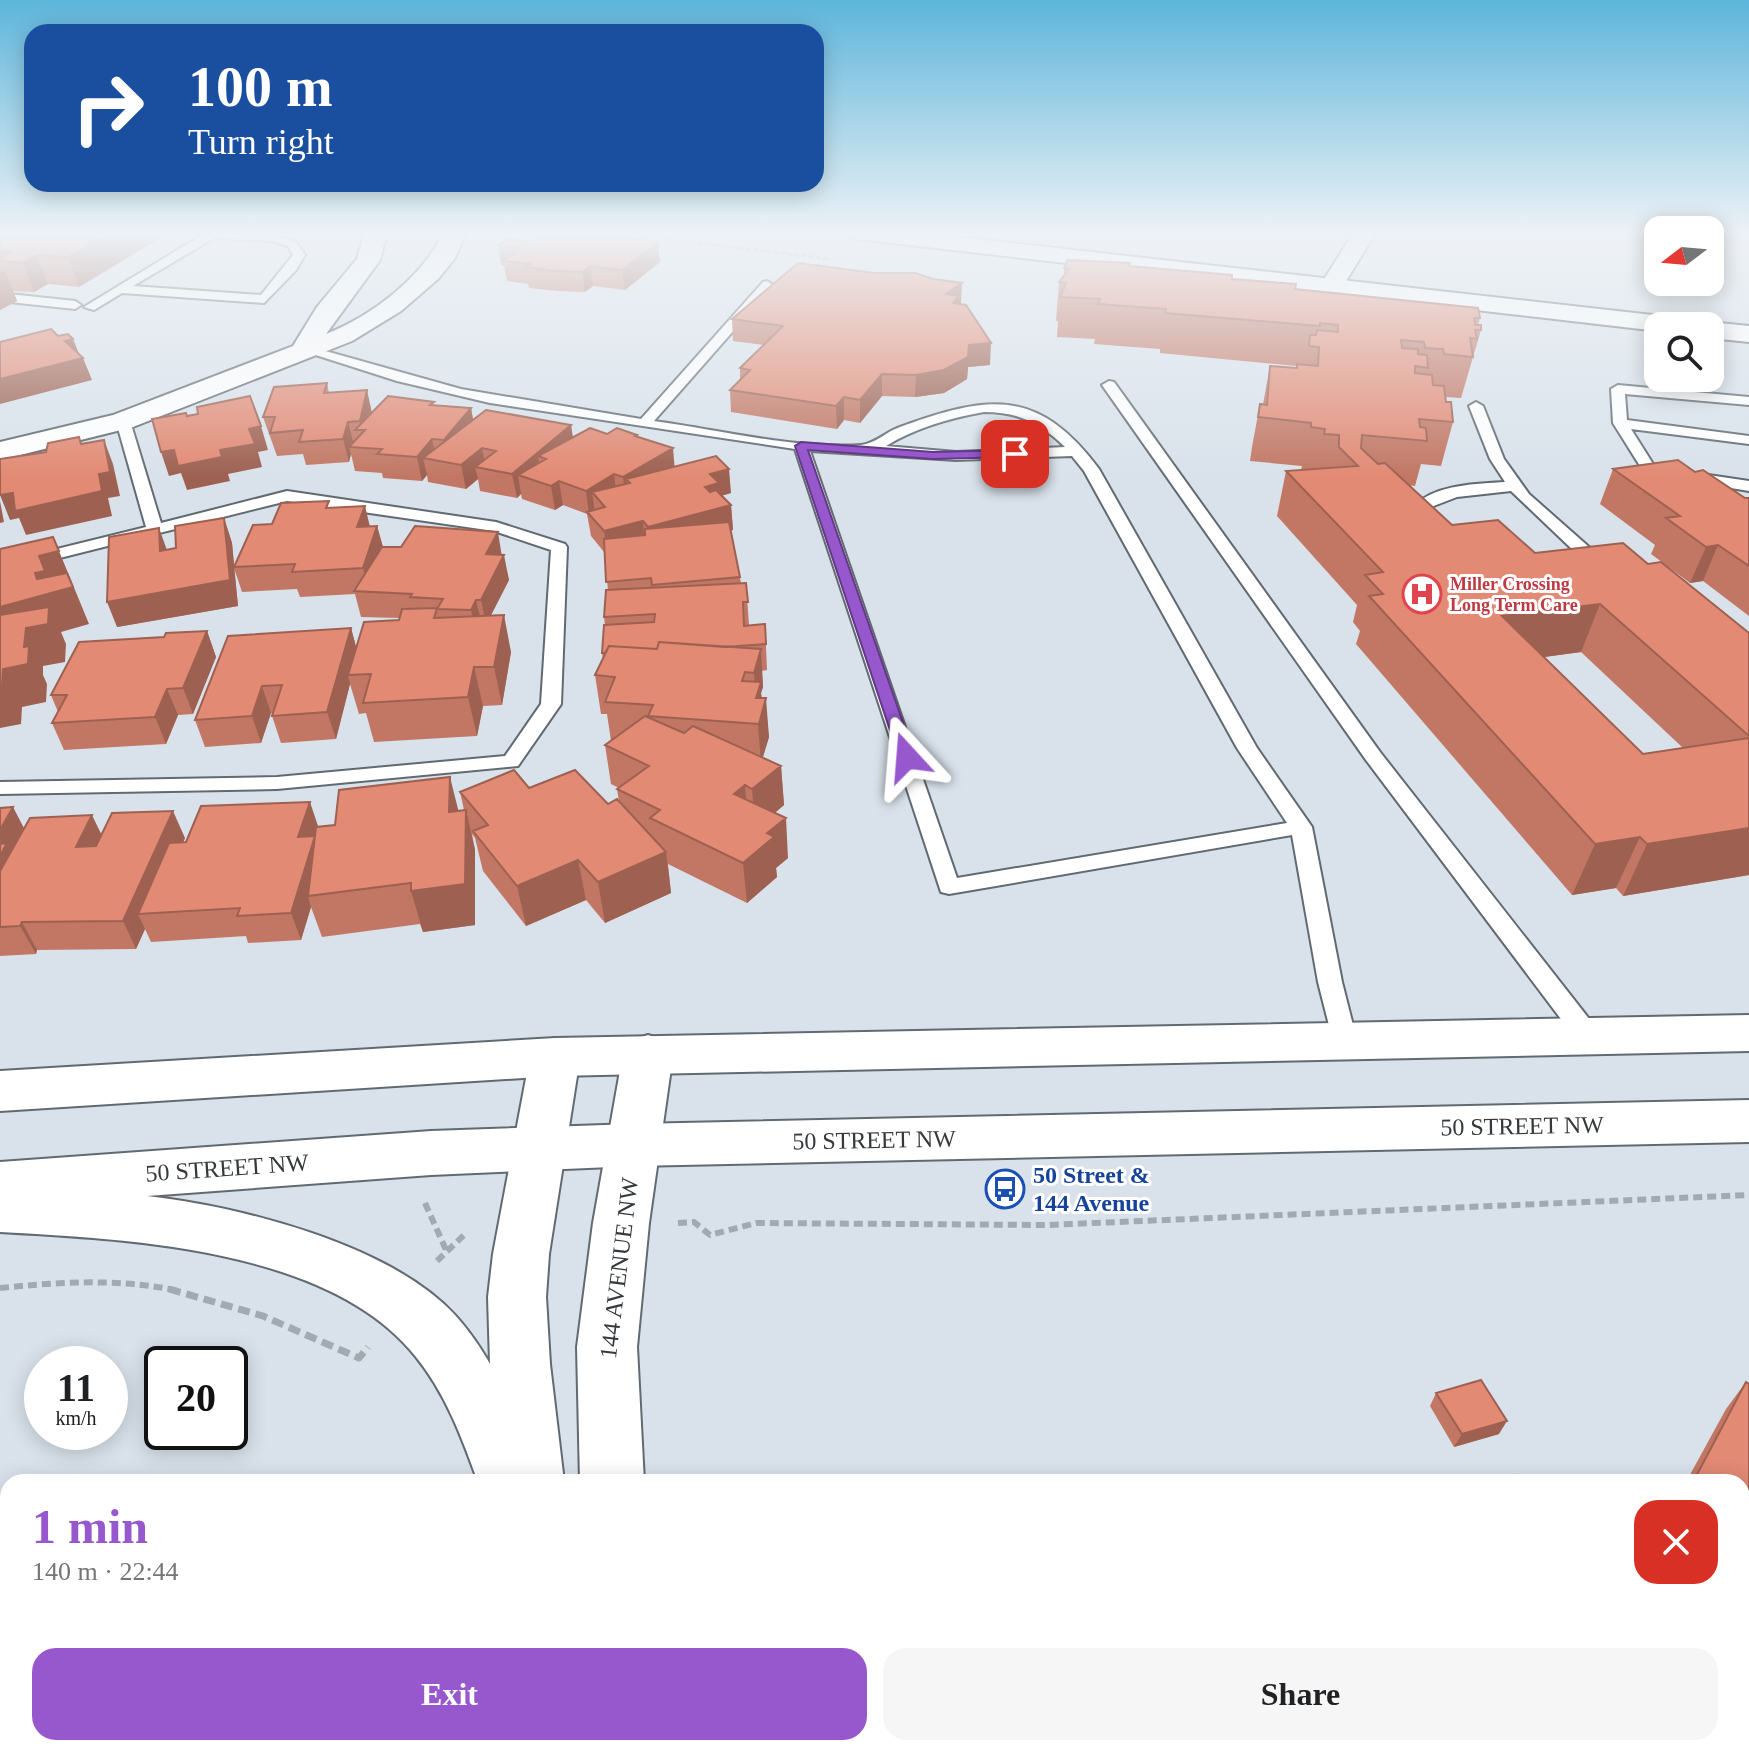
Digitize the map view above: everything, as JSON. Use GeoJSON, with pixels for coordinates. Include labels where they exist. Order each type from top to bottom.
{"type":"FeatureCollection","features":[{"type":"Feature","properties":{"kind":"main road"},"geometry":{"type":"LineString","coordinates":[[304,349],[325,314]]}},
{"type":"Feature","properties":{"kind":"main road"},"geometry":{"type":"LineString","coordinates":[[0,451],[123,421],[343,336],[379,314]]}},
{"type":"Feature","properties":{"kind":"main road"},"geometry":{"type":"LineString","coordinates":[[1574,314],[1644,322]]}},
{"type":"Feature","properties":{"kind":"main road"},"geometry":{"type":"LineString","coordinates":[[1724,331],[1749,334]]}},
{"type":"Feature","properties":{"kind":"main road"},"geometry":{"type":"LineString","coordinates":[[0,1091],[555,1057],[1749,1033]]}},
{"type":"Feature","properties":{"kind":"main road","name":"144 AVENUE NW"},"geometry":{"type":"LineString","coordinates":[[612,1474],[607,1347],[617,1252],[648,1054]]}},
{"type":"Feature","properties":{"kind":"main road"},"geometry":{"type":"LineString","coordinates":[[531,1474],[517,1297],[521,1254],[555,1057]]}},
{"type":"Feature","properties":{"kind":"main road","name":"50 STREET NW"},"geometry":{"type":"LineString","coordinates":[[0,1184],[431,1153],[634,1145],[1749,1121]]}},
{"type":"Feature","properties":{"kind":"main road"},"geometry":{"type":"LineString","coordinates":[[0,1209],[127,1217],[215,1230],[363,1279],[403,1305],[435,1335],[462,1373],[486,1419],[507,1474]]}},
{"type":"Feature","properties":{"kind":"lane"},"geometry":{"type":"LineString","coordinates":[[644,424],[741,314]]}},
{"type":"Feature","properties":{"kind":"lane"},"geometry":{"type":"LineString","coordinates":[[304,349],[460,393],[801,446],[956,456],[1077,451]]}},
{"type":"Feature","properties":{"kind":"lane"},"geometry":{"type":"LineString","coordinates":[[1109,385],[1373,756],[1588,1036]]}},
{"type":"Feature","properties":{"kind":"lane"},"geometry":{"type":"LineString","coordinates":[[1749,401],[1618,389],[1620,423],[1650,471],[1749,486]]}},
{"type":"Feature","properties":{"kind":"lane"},"geometry":{"type":"LineString","coordinates":[[1476,406],[1497,459],[1523,497],[1613,576]]}},
{"type":"Feature","properties":{"kind":"lane"},"geometry":{"type":"LineString","coordinates":[[868,449],[893,434],[931,420],[966,410],[1001,407],[1025,410],[1045,420],[1077,451],[1091,469],[1247,748],[1301,827],[1330,982],[1345,1041]]}},
{"type":"Feature","properties":{"kind":"lane"},"geometry":{"type":"LineString","coordinates":[[123,421],[155,531]]}},
{"type":"Feature","properties":{"kind":"lane"},"geometry":{"type":"LineString","coordinates":[[1620,423],[1749,440]]}},
{"type":"Feature","properties":{"kind":"lane"},"geometry":{"type":"LineString","coordinates":[[801,446],[949,887],[1301,827]]}},
{"type":"Feature","properties":{"kind":"lane"},"geometry":{"type":"LineString","coordinates":[[1443,536],[1423,517],[1423,505],[1452,492],[1516,486]]}},
{"type":"Feature","properties":{"kind":"lane"},"geometry":{"type":"LineString","coordinates":[[0,568],[287,496],[496,527],[559,547],[551,704],[511,762],[277,783],[0,788]]}},
{"type":"Feature","properties":{"kind":"lane"},"geometry":{"type":"LineString","coordinates":[[1559,558],[1589,556]]}},
{"type":"Feature","properties":{"kind":"path"},"geometry":{"type":"LineString","coordinates":[[694,1222],[710,1235],[756,1223],[1048,1225],[1749,1195]]}},
{"type":"Feature","properties":{"kind":"path"},"geometry":{"type":"LineString","coordinates":[[423,1199],[446,1250]]}},
{"type":"Feature","properties":{"kind":"path"},"geometry":{"type":"LineString","coordinates":[[427,1274],[446,1250],[475,1224]]}},
{"type":"Feature","properties":{"kind":"path"},"geometry":{"type":"LineString","coordinates":[[0,1288],[93,1281],[143,1285],[257,1314],[303,1331],[359,1358],[374,1340]]}},
{"type":"Feature","properties":{"kind":"building"},"geometry":{"type":"Polygon","coordinates":[[[738,314],[972,314],[991,343],[969,345],[968,357],[944,370],[916,375],[882,374],[860,400],[844,397],[836,406],[730,390],[750,370],[740,368],[783,326],[732,319],[738,314]]]}},
{"type":"Feature","properties":{"kind":"building"},"geometry":{"type":"Polygon","coordinates":[[[1176,314],[1479,314],[1480,318],[1474,318],[1475,325],[1481,325],[1481,330],[1475,330],[1477,339],[1470,338],[1473,357],[1444,354],[1443,349],[1425,348],[1424,342],[1401,340],[1402,348],[1418,349],[1418,354],[1427,355],[1428,368],[1415,366],[1415,373],[1432,375],[1433,385],[1444,386],[1446,402],[1451,402],[1453,422],[1419,419],[1420,427],[1426,428],[1427,441],[1362,435],[1361,448],[1378,464],[1385,463],[1452,525],[1498,520],[1535,553],[1623,543],[1648,564],[1661,562],[1749,633],[1749,736],[1600,604],[1502,616],[1643,754],[1749,738],[1749,828],[1647,844],[1640,837],[1595,844],[1369,596],[1383,594],[1365,575],[1383,572],[1286,471],[1358,466],[1339,447],[1339,435],[1324,434],[1325,429],[1311,427],[1311,423],[1258,417],[1260,404],[1267,405],[1270,366],[1318,366],[1319,347],[1309,346],[1310,335],[1316,335],[1317,330],[1338,332],[1338,325],[1320,323],[1320,326],[1176,314]]]}},
{"type":"Feature","properties":{"kind":"building"},"geometry":{"type":"Polygon","coordinates":[[[51,329],[58,336],[68,334],[73,339],[65,341],[83,358],[0,379],[0,342],[51,329]]]}},
{"type":"Feature","properties":{"kind":"building"},"geometry":{"type":"Polygon","coordinates":[[[327,383],[324,393],[367,390],[360,421],[348,422],[343,439],[299,442],[303,430],[270,433],[275,417],[263,417],[274,387],[327,383]]]}},
{"type":"Feature","properties":{"kind":"building"},"geometry":{"type":"Polygon","coordinates":[[[250,396],[261,426],[249,429],[255,444],[220,450],[222,457],[178,466],[174,450],[161,452],[152,419],[198,414],[197,407],[250,396]]]}},
{"type":"Feature","properties":{"kind":"building"},"geometry":{"type":"Polygon","coordinates":[[[388,396],[434,402],[430,405],[471,408],[444,440],[432,439],[417,457],[377,454],[382,449],[349,447],[365,430],[355,430],[388,396]]]}},
{"type":"Feature","properties":{"kind":"building"},"geometry":{"type":"Polygon","coordinates":[[[486,410],[571,425],[512,474],[475,467],[496,451],[482,448],[461,465],[423,458],[486,410]]]}},
{"type":"Feature","properties":{"kind":"building"},"geometry":{"type":"Polygon","coordinates":[[[590,428],[607,434],[617,428],[673,448],[623,477],[614,474],[586,491],[559,481],[551,486],[518,475],[546,459],[538,456],[590,428]]]}},
{"type":"Feature","properties":{"kind":"building"},"geometry":{"type":"Polygon","coordinates":[[[79,437],[81,444],[104,440],[110,472],[99,474],[102,491],[15,511],[13,493],[0,495],[0,459],[46,452],[48,443],[79,437]]]}},
{"type":"Feature","properties":{"kind":"building"},"geometry":{"type":"Polygon","coordinates":[[[716,456],[729,469],[710,474],[719,483],[705,487],[710,492],[716,490],[731,505],[648,527],[643,521],[604,531],[587,512],[605,507],[592,492],[630,483],[626,479],[716,456]]]}},
{"type":"Feature","properties":{"kind":"building"},"geometry":{"type":"Polygon","coordinates":[[[1678,460],[1695,472],[1703,470],[1749,498],[1749,566],[1718,545],[1706,547],[1666,518],[1680,516],[1613,469],[1678,460]]]}},
{"type":"Feature","properties":{"kind":"building"},"geometry":{"type":"Polygon","coordinates":[[[329,501],[326,508],[365,506],[357,527],[377,526],[363,568],[292,572],[295,564],[234,567],[253,525],[272,524],[281,503],[329,501]]]}},
{"type":"Feature","properties":{"kind":"building"},"geometry":{"type":"Polygon","coordinates":[[[224,518],[230,580],[107,602],[109,537],[159,528],[160,551],[176,548],[175,526],[224,518]]]}},
{"type":"Feature","properties":{"kind":"building"},"geometry":{"type":"Polygon","coordinates":[[[729,522],[740,577],[652,585],[651,578],[606,582],[604,539],[645,535],[645,529],[729,522]]]}},
{"type":"Feature","properties":{"kind":"building"},"geometry":{"type":"Polygon","coordinates":[[[415,526],[498,532],[486,554],[504,555],[481,600],[476,600],[471,610],[437,609],[443,599],[354,591],[382,547],[401,547],[415,526]]]}},
{"type":"Feature","properties":{"kind":"building"},"geometry":{"type":"Polygon","coordinates":[[[53,537],[59,551],[39,556],[45,571],[35,573],[37,579],[67,573],[73,587],[0,607],[0,549],[53,537]]]}},
{"type":"Feature","properties":{"kind":"building"},"geometry":{"type":"Polygon","coordinates":[[[746,583],[748,602],[743,602],[744,626],[765,624],[766,644],[724,647],[659,642],[657,649],[609,646],[602,653],[604,625],[654,622],[655,614],[604,617],[606,590],[746,583]]]}},
{"type":"Feature","properties":{"kind":"building"},"geometry":{"type":"Polygon","coordinates":[[[49,607],[48,624],[26,628],[24,647],[29,646],[28,664],[3,669],[0,686],[0,615],[49,607]]]}},
{"type":"Feature","properties":{"kind":"building"},"geometry":{"type":"Polygon","coordinates":[[[437,608],[434,618],[504,615],[494,667],[474,667],[468,697],[363,703],[371,674],[348,675],[364,622],[399,620],[402,609],[437,608]]]}},
{"type":"Feature","properties":{"kind":"building"},"geometry":{"type":"Polygon","coordinates":[[[351,628],[327,712],[272,716],[282,685],[262,686],[252,716],[195,720],[228,636],[351,628]]]}},
{"type":"Feature","properties":{"kind":"building"},"geometry":{"type":"Polygon","coordinates":[[[207,631],[183,688],[167,689],[155,717],[52,723],[67,695],[51,695],[79,642],[207,631]]]}},
{"type":"Feature","properties":{"kind":"building"},"geometry":{"type":"Polygon","coordinates":[[[659,642],[761,649],[754,673],[745,672],[742,681],[761,682],[756,698],[766,698],[759,724],[648,716],[653,705],[605,702],[615,677],[595,675],[609,646],[657,649],[659,642]]]}},
{"type":"Feature","properties":{"kind":"building"},"geometry":{"type":"Polygon","coordinates":[[[645,716],[684,733],[693,726],[781,766],[752,789],[745,785],[734,794],[786,818],[767,833],[774,837],[743,863],[650,818],[660,810],[617,789],[649,766],[605,745],[645,716]]]}},
{"type":"Feature","properties":{"kind":"building"},"geometry":{"type":"Polygon","coordinates":[[[514,770],[529,788],[575,770],[608,804],[617,799],[666,852],[598,882],[578,860],[517,886],[473,831],[488,825],[460,792],[514,770]]]}},
{"type":"Feature","properties":{"kind":"building"},"geometry":{"type":"Polygon","coordinates":[[[450,777],[449,812],[466,810],[465,884],[411,891],[411,883],[308,896],[316,827],[335,825],[339,790],[450,777]]]}},
{"type":"Feature","properties":{"kind":"building"},"geometry":{"type":"Polygon","coordinates":[[[310,802],[298,837],[315,836],[291,913],[237,916],[240,908],[138,914],[169,843],[186,842],[201,806],[310,802]]]}},
{"type":"Feature","properties":{"kind":"building"},"geometry":{"type":"Polygon","coordinates":[[[13,807],[0,830],[0,808],[13,807]]]}},
{"type":"Feature","properties":{"kind":"building"},"geometry":{"type":"Polygon","coordinates":[[[173,811],[123,921],[22,922],[20,926],[0,927],[0,871],[30,818],[92,815],[76,847],[96,846],[112,813],[173,811]]]}},
{"type":"Feature","properties":{"kind":"building"},"geometry":{"type":"Polygon","coordinates":[[[7,843],[0,856],[0,844],[7,843]]]}},
{"type":"Feature","properties":{"kind":"building"},"geometry":{"type":"Polygon","coordinates":[[[1481,1380],[1507,1421],[1462,1434],[1436,1393],[1481,1380]]]}},
{"type":"Feature","properties":{"kind":"building"},"geometry":{"type":"Polygon","coordinates":[[[1746,1382],[1749,1384],[1749,1474],[1697,1474],[1746,1382]]]}},
{"type":"Feature","properties":{"kind":"place","name":"Miller Crossing Long Term Care"},"geometry":{"type":"Point","coordinates":[1422,594]}},
{"type":"Feature","properties":{"kind":"place","name":"50 Street & 144 Avenue"},"geometry":{"type":"Point","coordinates":[1005,1189]}},
{"type":"Feature","properties":{"kind":"route"},"geometry":{"type":"LineString","coordinates":[[907,757],[801,446],[956,456],[1015,454]]}}]}
